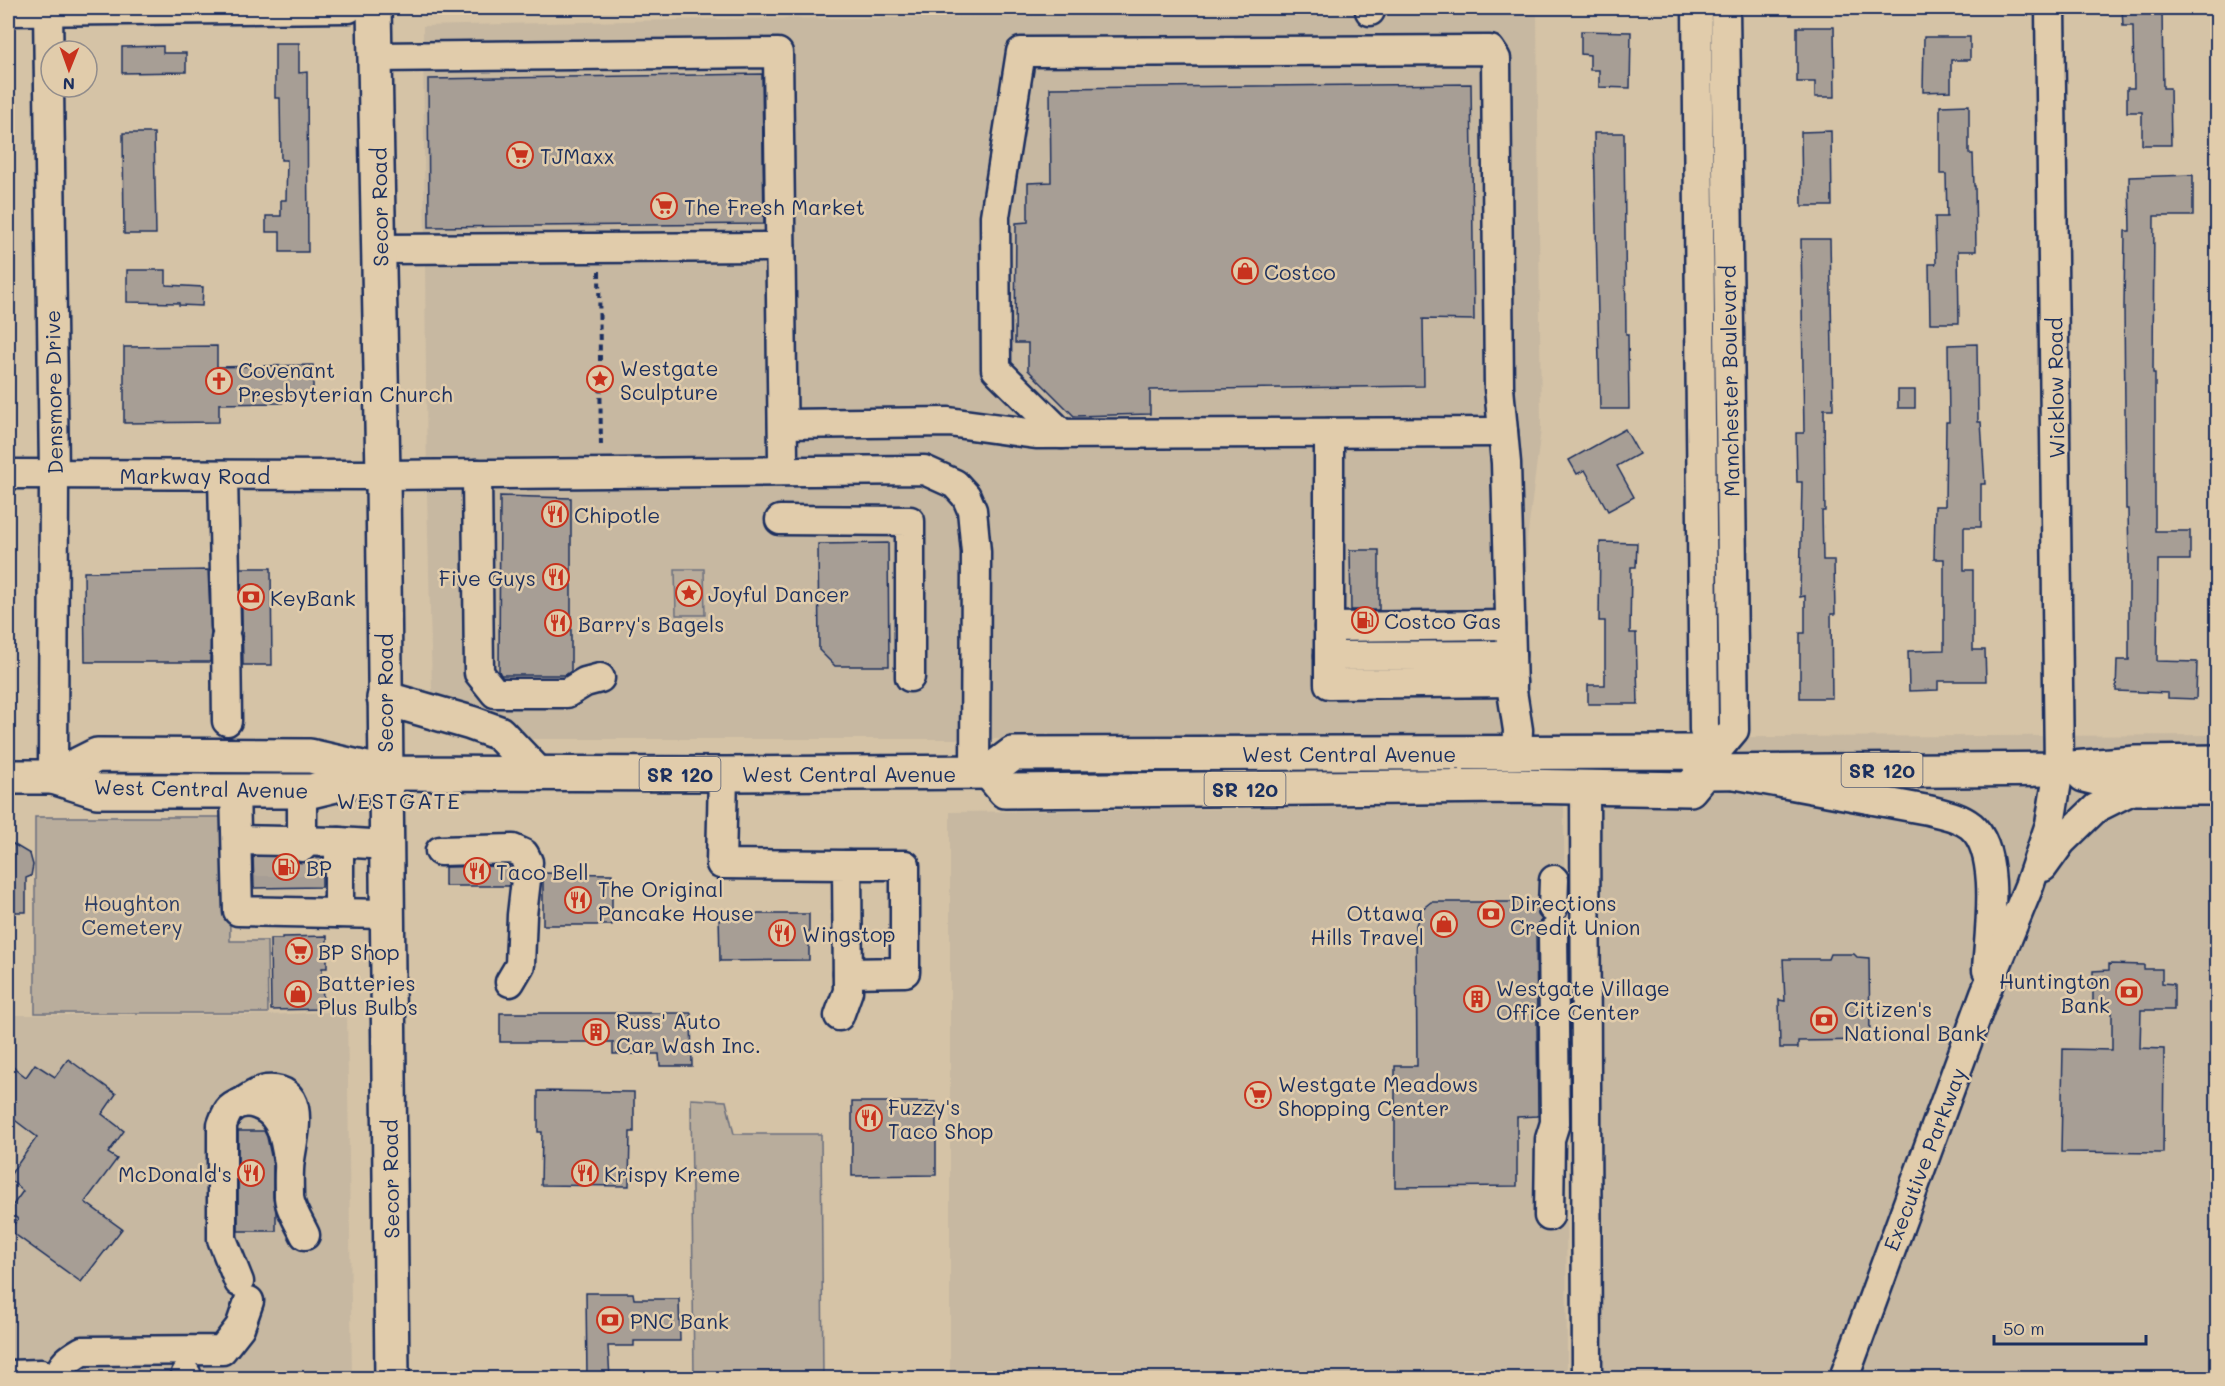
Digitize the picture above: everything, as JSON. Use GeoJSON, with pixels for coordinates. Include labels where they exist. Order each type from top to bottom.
{"type":"FeatureCollection","features":[{"type":"Feature","properties":{"kind":"main road","name":"Secor Road"},"geometry":{"type":"LineString","coordinates":[[374,8],[383,475],[392,1378]]}},
{"type":"Feature","properties":{"kind":"main road"},"geometry":{"type":"LineString","coordinates":[[384,699],[499,733],[537,773]]}},
{"type":"Feature","properties":{"kind":"main road","name":"West Central Avenue"},"geometry":{"type":"LineString","coordinates":[[53,777],[97,755],[310,756],[385,773],[982,772],[1013,754],[1693,752],[1713,764],[1690,789],[1335,788],[1005,791],[982,772]]}},
{"type":"Feature","properties":{"kind":"main road"},"geometry":{"type":"LineString","coordinates":[[1335,788],[1347,772],[1508,772],[1517,753]]}},
{"type":"Feature","properties":{"kind":"main road","name":"SR 120"},"geometry":{"type":"LineString","coordinates":[[1713,764],[2059,769],[2136,763],[2217,762]]}},
{"type":"Feature","properties":{"kind":"main road","name":"SR 120"},"geometry":{"type":"LineString","coordinates":[[2059,769],[2136,788],[2217,788]]}},
{"type":"Feature","properties":{"kind":"main road","name":"West Central Avenue"},"geometry":{"type":"LineString","coordinates":[[8,777],[53,777],[97,791],[311,791],[385,773]]}},
{"type":"Feature","properties":{"kind":"street"},"geometry":{"type":"LineString","coordinates":[[8,11],[349,8]]}},
{"type":"Feature","properties":{"kind":"street","name":"Manchester Boulevard"},"geometry":{"type":"LineString","coordinates":[[1698,8],[1704,730],[1713,764]]}},
{"type":"Feature","properties":{"kind":"street","name":"Manchester Boulevard"},"geometry":{"type":"LineString","coordinates":[[1713,764],[1734,730],[1725,8]]}},
{"type":"Feature","properties":{"kind":"street","name":"Wicklow Road"},"geometry":{"type":"LineString","coordinates":[[2050,8],[2059,769]]}},
{"type":"Feature","properties":{"kind":"street","name":"Densmore Drive"},"geometry":{"type":"LineString","coordinates":[[48,9],[54,474],[53,777]]}},
{"type":"Feature","properties":{"kind":"street"},"geometry":{"type":"LineString","coordinates":[[1062,434],[996,369],[995,216],[1021,52],[1490,50],[1496,59],[1499,388],[1506,464],[1511,648],[1518,730],[1517,753]]}},
{"type":"Feature","properties":{"kind":"street"},"geometry":{"type":"LineString","coordinates":[[376,57],[778,53],[783,424],[783,459],[779,471]]}},
{"type":"Feature","properties":{"kind":"street"},"geometry":{"type":"LineString","coordinates":[[380,249],[780,247]]}},
{"type":"Feature","properties":{"kind":"street"},"geometry":{"type":"LineString","coordinates":[[783,424],[949,422],[1036,435],[1503,432]]}},
{"type":"Feature","properties":{"kind":"street"},"geometry":{"type":"LineString","coordinates":[[1329,433],[1329,684],[1511,648]]}},
{"type":"Feature","properties":{"kind":"street","name":"Markway Road"},"geometry":{"type":"LineString","coordinates":[[8,474],[383,475],[924,470],[955,484],[966,496],[972,510],[975,532],[982,772]]}},
{"type":"Feature","properties":{"kind":"street"},"geometry":{"type":"LineString","coordinates":[[477,474],[479,673],[495,693],[567,693],[585,682],[600,678]]}},
{"type":"Feature","properties":{"kind":"street"},"geometry":{"type":"LineString","coordinates":[[223,475],[227,721]]}},
{"type":"Feature","properties":{"kind":"street"},"geometry":{"type":"LineString","coordinates":[[780,520],[910,521],[910,677]]}},
{"type":"Feature","properties":{"kind":"street"},"geometry":{"type":"LineString","coordinates":[[1329,644],[1511,648]]}},
{"type":"Feature","properties":{"kind":"street"},"geometry":{"type":"LineString","coordinates":[[1713,764],[1928,810],[1952,816],[1972,827],[1983,843],[1989,868],[1991,897],[1985,993]]}},
{"type":"Feature","properties":{"kind":"street","name":"Executive Parkway"},"geometry":{"type":"LineString","coordinates":[[1844,1378],[1985,993],[2029,886],[2050,824],[2059,769]]}},
{"type":"Feature","properties":{"kind":"street"},"geometry":{"type":"LineString","coordinates":[[723,774],[721,864],[905,865],[905,972],[848,973]]}},
{"type":"Feature","properties":{"kind":"street"},"geometry":{"type":"LineString","coordinates":[[1585,788],[1587,1378]]}},
{"type":"Feature","properties":{"kind":"street"},"geometry":{"type":"LineString","coordinates":[[2029,886],[2061,842],[2096,808],[2136,788]]}},
{"type":"Feature","properties":{"kind":"street"},"geometry":{"type":"LineString","coordinates":[[235,791],[238,911],[269,900],[303,900],[339,913],[386,914]]}},
{"type":"Feature","properties":{"kind":"street"},"geometry":{"type":"LineString","coordinates":[[302,791],[302,844]]}},
{"type":"Feature","properties":{"kind":"street"},"geometry":{"type":"LineString","coordinates":[[237,840],[269,844],[339,842],[386,844]]}},
{"type":"Feature","properties":{"kind":"street"},"geometry":{"type":"LineString","coordinates":[[339,842],[339,913]]}},
{"type":"Feature","properties":{"kind":"street"},"geometry":{"type":"LineString","coordinates":[[440,850],[513,849],[524,854],[528,862],[522,915],[520,965],[510,982]]}},
{"type":"Feature","properties":{"kind":"street"},"geometry":{"type":"LineString","coordinates":[[839,1016],[848,991],[847,865]]}},
{"type":"Feature","properties":{"kind":"street"},"geometry":{"type":"LineString","coordinates":[[1549,1216],[1550,1139],[1555,1123],[1554,880]]}},
{"type":"Feature","properties":{"kind":"street"},"geometry":{"type":"LineString","coordinates":[[58,1378],[60,1370],[70,1358],[82,1351],[222,1350],[240,1327],[244,1292],[222,1239],[222,1125],[228,1110],[265,1090],[277,1092],[292,1102],[295,1109],[289,1200],[305,1235]]}},
{"type":"Feature","properties":{"kind":"street"},"geometry":{"type":"LineString","coordinates":[[8,1375],[41,1374],[49,1378]]}},
{"type":"Feature","properties":{"kind":"path"},"geometry":{"type":"LineString","coordinates":[[599,270],[601,453]]}},
{"type":"Feature","properties":{"kind":"shaded area"},"geometry":{"type":"Polygon","coordinates":[[[1537,13],[1541,429],[1527,540],[1525,655],[1528,739],[452,739],[433,727],[427,494],[423,26],[712,19],[1537,13]]]}},
{"type":"Feature","properties":{"kind":"shaded area"},"geometry":{"type":"Polygon","coordinates":[[[2213,735],[2215,1378],[1595,1378],[1585,738],[2213,735]]]}},
{"type":"Feature","properties":{"kind":"shaded area","name":"Westgate Meadows Shopping Center"},"geometry":{"type":"Polygon","coordinates":[[[1564,805],[1567,1378],[950,1378],[950,812],[1564,805]]]}},
{"type":"Feature","properties":{"kind":"shaded area"},"geometry":{"type":"Polygon","coordinates":[[[347,1011],[352,1378],[8,1378],[8,1015],[269,1015],[347,1011]]]}},
{"type":"Feature","properties":{"kind":"green space"},"geometry":{"type":"Polygon","coordinates":[[[675,569],[704,569],[705,615],[676,615],[675,569]]]}},
{"type":"Feature","properties":{"kind":"green space","name":"Houghton Cemetery"},"geometry":{"type":"Polygon","coordinates":[[[35,817],[229,817],[230,941],[267,941],[268,1013],[35,1013],[35,817]]]}},
{"type":"Feature","properties":{"kind":"green space"},"geometry":{"type":"Polygon","coordinates":[[[691,1099],[726,1101],[734,1134],[821,1134],[823,1378],[694,1378],[691,1099]]]}},
{"type":"Feature","properties":{"kind":"building"},"geometry":{"type":"Polygon","coordinates":[[[2122,8],[2162,8],[2163,88],[2170,88],[2171,145],[2142,145],[2142,112],[2127,112],[2127,88],[2134,88],[2133,26],[2123,26],[2122,8]]]}},
{"type":"Feature","properties":{"kind":"building"},"geometry":{"type":"Polygon","coordinates":[[[1797,27],[1834,27],[1835,97],[1815,97],[1815,82],[1797,82],[1797,27]]]}},
{"type":"Feature","properties":{"kind":"building"},"geometry":{"type":"Polygon","coordinates":[[[1581,31],[1631,32],[1630,88],[1599,87],[1599,70],[1590,70],[1590,55],[1581,54],[1581,31]]]}},
{"type":"Feature","properties":{"kind":"building"},"geometry":{"type":"Polygon","coordinates":[[[1924,37],[1970,37],[1970,60],[1951,60],[1951,91],[1923,92],[1924,37]]]}},
{"type":"Feature","properties":{"kind":"building"},"geometry":{"type":"Polygon","coordinates":[[[275,43],[299,43],[299,73],[307,72],[308,252],[280,252],[280,232],[266,232],[266,216],[281,216],[281,200],[286,200],[287,160],[281,160],[280,98],[275,98],[275,43]]]}},
{"type":"Feature","properties":{"kind":"building"},"geometry":{"type":"Polygon","coordinates":[[[163,46],[163,53],[186,53],[186,72],[122,73],[122,47],[163,46]]]}},
{"type":"Feature","properties":{"kind":"building"},"geometry":{"type":"Polygon","coordinates":[[[762,74],[764,224],[429,227],[428,79],[762,74]]]}},
{"type":"Feature","properties":{"kind":"building","name":"Costco"},"geometry":{"type":"Polygon","coordinates":[[[1471,84],[1474,320],[1423,319],[1424,386],[1150,390],[1150,414],[1074,416],[1028,370],[1028,343],[1015,343],[1016,223],[1028,222],[1028,183],[1051,182],[1050,88],[1471,84]]]}},
{"type":"Feature","properties":{"kind":"building"},"geometry":{"type":"Polygon","coordinates":[[[1969,105],[1969,154],[1973,154],[1976,251],[1958,251],[1959,323],[1930,323],[1929,264],[1936,264],[1935,217],[1947,217],[1946,174],[1940,174],[1940,106],[1969,105]]]}},
{"type":"Feature","properties":{"kind":"building"},"geometry":{"type":"Polygon","coordinates":[[[1831,131],[1832,206],[1802,206],[1801,132],[1831,131]]]}},
{"type":"Feature","properties":{"kind":"building"},"geometry":{"type":"Polygon","coordinates":[[[123,133],[154,133],[156,234],[124,234],[123,133]]]}},
{"type":"Feature","properties":{"kind":"building"},"geometry":{"type":"Polygon","coordinates":[[[1594,133],[1624,133],[1629,409],[1600,409],[1594,133]]]}},
{"type":"Feature","properties":{"kind":"building"},"geometry":{"type":"Polygon","coordinates":[[[2193,175],[2193,216],[2154,216],[2153,373],[2155,373],[2155,531],[2190,531],[2190,560],[2158,560],[2157,661],[2197,662],[2196,699],[2168,698],[2168,693],[2116,691],[2117,660],[2129,660],[2124,308],[2125,231],[2130,231],[2129,177],[2193,175]]]}},
{"type":"Feature","properties":{"kind":"building"},"geometry":{"type":"Polygon","coordinates":[[[1801,239],[1830,239],[1833,409],[1824,409],[1825,511],[1822,511],[1823,560],[1834,560],[1835,614],[1831,614],[1832,698],[1800,698],[1800,633],[1805,633],[1805,596],[1800,597],[1802,482],[1797,482],[1796,433],[1804,433],[1801,239]]]}},
{"type":"Feature","properties":{"kind":"building"},"geometry":{"type":"Polygon","coordinates":[[[127,270],[166,270],[166,285],[203,287],[202,306],[127,302],[127,270]]]}},
{"type":"Feature","properties":{"kind":"building"},"geometry":{"type":"Polygon","coordinates":[[[1977,344],[1978,422],[1981,422],[1985,484],[1981,484],[1981,527],[1964,527],[1964,570],[1973,570],[1973,650],[1985,650],[1986,681],[1938,681],[1938,690],[1909,691],[1908,651],[1944,650],[1944,559],[1934,559],[1935,506],[1945,506],[1946,422],[1949,422],[1948,345],[1977,344]]]}},
{"type":"Feature","properties":{"kind":"building","name":"Covenant Presbyterian Church"},"geometry":{"type":"Polygon","coordinates":[[[217,346],[217,367],[313,365],[313,394],[282,395],[282,403],[219,404],[219,422],[124,423],[124,347],[217,346]]]}},
{"type":"Feature","properties":{"kind":"building"},"geometry":{"type":"Polygon","coordinates":[[[1898,390],[1915,390],[1915,408],[1898,408],[1898,390]]]}},
{"type":"Feature","properties":{"kind":"building"},"geometry":{"type":"Polygon","coordinates":[[[1625,429],[1639,454],[1617,466],[1634,497],[1608,511],[1585,470],[1577,474],[1569,460],[1625,429]]]}},
{"type":"Feature","properties":{"kind":"building"},"geometry":{"type":"Polygon","coordinates":[[[500,496],[571,498],[571,671],[565,675],[501,675],[499,671],[500,496]]]}},
{"type":"Feature","properties":{"kind":"building"},"geometry":{"type":"Polygon","coordinates":[[[1600,542],[1637,543],[1636,567],[1631,567],[1630,633],[1636,633],[1638,704],[1588,704],[1588,685],[1605,685],[1605,621],[1599,621],[1600,542]]]}},
{"type":"Feature","properties":{"kind":"building"},"geometry":{"type":"Polygon","coordinates":[[[888,543],[889,666],[835,666],[819,650],[818,544],[888,543]]]}},
{"type":"Feature","properties":{"kind":"building"},"geometry":{"type":"Polygon","coordinates":[[[1350,550],[1379,550],[1379,610],[1351,610],[1350,550]]]}},
{"type":"Feature","properties":{"kind":"building","name":"KeyBank"},"geometry":{"type":"Polygon","coordinates":[[[241,568],[271,568],[272,665],[243,665],[241,568]]]}},
{"type":"Feature","properties":{"kind":"building"},"geometry":{"type":"Polygon","coordinates":[[[208,570],[210,662],[85,662],[84,572],[208,570]]]}},
{"type":"Feature","properties":{"kind":"building"},"geometry":{"type":"Polygon","coordinates":[[[8,841],[30,854],[33,865],[31,876],[26,878],[26,912],[8,912],[8,841]]]}},
{"type":"Feature","properties":{"kind":"building"},"geometry":{"type":"Polygon","coordinates":[[[253,857],[290,858],[301,863],[310,862],[314,858],[322,858],[322,887],[254,888],[253,857]]]}},
{"type":"Feature","properties":{"kind":"building","name":"Taco Bell"},"geometry":{"type":"Polygon","coordinates":[[[510,866],[509,886],[445,886],[445,867],[510,866]]]}},
{"type":"Feature","properties":{"kind":"building","name":"The Original Pancake House"},"geometry":{"type":"Polygon","coordinates":[[[543,873],[612,874],[612,925],[543,925],[543,873]]]}},
{"type":"Feature","properties":{"kind":"building","name":"Westgate Village Office Center"},"geometry":{"type":"Polygon","coordinates":[[[1431,902],[1537,902],[1538,915],[1542,920],[1536,932],[1538,1116],[1517,1117],[1517,1186],[1395,1187],[1395,1066],[1417,1066],[1416,925],[1421,910],[1431,902]]]}},
{"type":"Feature","properties":{"kind":"building"},"geometry":{"type":"Polygon","coordinates":[[[719,914],[809,914],[809,960],[720,961],[719,914]]]}},
{"type":"Feature","properties":{"kind":"building"},"geometry":{"type":"Polygon","coordinates":[[[327,936],[327,968],[322,968],[323,1009],[271,1010],[270,939],[327,936]]]}},
{"type":"Feature","properties":{"kind":"building","name":"Citizen's National Bank"},"geometry":{"type":"Polygon","coordinates":[[[1830,954],[1854,954],[1857,957],[1869,958],[1870,1040],[1798,1041],[1798,1048],[1780,1048],[1779,1000],[1785,1001],[1783,959],[1828,959],[1830,954]]]}},
{"type":"Feature","properties":{"kind":"building"},"geometry":{"type":"Polygon","coordinates":[[[2109,964],[2144,965],[2144,969],[2162,969],[2162,983],[2174,984],[2174,1010],[2141,1010],[2140,1048],[2164,1049],[2163,1153],[2061,1152],[2063,1049],[2112,1050],[2112,1011],[2093,1011],[2093,971],[2109,970],[2109,964]]]}},
{"type":"Feature","properties":{"kind":"building","name":"Russ' Auto Car Wash Inc."},"geometry":{"type":"Polygon","coordinates":[[[500,1013],[691,1013],[692,1066],[660,1066],[659,1054],[613,1054],[613,1042],[500,1042],[500,1013]]]}},
{"type":"Feature","properties":{"kind":"building"},"geometry":{"type":"Polygon","coordinates":[[[68,1059],[116,1094],[102,1114],[124,1131],[108,1153],[117,1159],[85,1202],[122,1229],[81,1282],[9,1230],[18,1219],[8,1212],[23,1191],[8,1178],[37,1137],[8,1115],[8,1063],[26,1077],[35,1064],[55,1077],[68,1059]]]}},
{"type":"Feature","properties":{"kind":"building"},"geometry":{"type":"Polygon","coordinates":[[[538,1091],[634,1092],[634,1132],[630,1132],[629,1186],[541,1185],[542,1132],[538,1132],[538,1091]]]}},
{"type":"Feature","properties":{"kind":"building"},"geometry":{"type":"Polygon","coordinates":[[[852,1102],[936,1102],[936,1175],[852,1176],[852,1102]]]}},
{"type":"Feature","properties":{"kind":"building","name":"McDonald's"},"geometry":{"type":"Polygon","coordinates":[[[238,1131],[264,1131],[267,1137],[273,1165],[276,1231],[238,1231],[238,1131]]]}},
{"type":"Feature","properties":{"kind":"building"},"geometry":{"type":"Polygon","coordinates":[[[586,1293],[633,1293],[634,1299],[679,1299],[680,1341],[634,1341],[634,1346],[608,1346],[610,1378],[587,1378],[586,1293]]]}},
{"type":"Feature","properties":{"kind":"tunnel"},"geometry":{"type":"LineString","coordinates":[[302,847],[303,887]]}},
{"type":"Feature","properties":{"kind":"tunnel"},"geometry":{"type":"LineString","coordinates":[[269,848],[269,887]]}},
{"type":"Feature","properties":{"kind":"place","name":"TJMaxx"},"geometry":{"type":"Point","coordinates":[520,155]}},
{"type":"Feature","properties":{"kind":"place","name":"The Fresh Market"},"geometry":{"type":"Point","coordinates":[664,206]}},
{"type":"Feature","properties":{"kind":"place","name":"Costco"},"geometry":{"type":"Point","coordinates":[1245,271]}},
{"type":"Feature","properties":{"kind":"place","name":"Westgate Sculpture"},"geometry":{"type":"Point","coordinates":[600,379]}},
{"type":"Feature","properties":{"kind":"place","name":"Covenant Presbyterian Church"},"geometry":{"type":"Point","coordinates":[219,381]}},
{"type":"Feature","properties":{"kind":"place","name":"Chipotle"},"geometry":{"type":"Point","coordinates":[555,514]}},
{"type":"Feature","properties":{"kind":"place","name":"Five Guys"},"geometry":{"type":"Point","coordinates":[556,577]}},
{"type":"Feature","properties":{"kind":"place","name":"Joyful Dancer"},"geometry":{"type":"Point","coordinates":[689,593]}},
{"type":"Feature","properties":{"kind":"place","name":"KeyBank"},"geometry":{"type":"Point","coordinates":[251,597]}},
{"type":"Feature","properties":{"kind":"place","name":"Costco Gas"},"geometry":{"type":"Point","coordinates":[1365,620]}},
{"type":"Feature","properties":{"kind":"place","name":"Barry's Bagels"},"geometry":{"type":"Point","coordinates":[558,623]}},
{"type":"Feature","properties":{"kind":"place","name":"BP"},"geometry":{"type":"Point","coordinates":[286,867]}},
{"type":"Feature","properties":{"kind":"place","name":"Taco Bell"},"geometry":{"type":"Point","coordinates":[477,871]}},
{"type":"Feature","properties":{"kind":"place","name":"The Original Pancake House"},"geometry":{"type":"Point","coordinates":[578,900]}},
{"type":"Feature","properties":{"kind":"place","name":"Directions Credit Union"},"geometry":{"type":"Point","coordinates":[1491,914]}},
{"type":"Feature","properties":{"kind":"place","name":"Ottawa Hills Travel"},"geometry":{"type":"Point","coordinates":[1444,924]}},
{"type":"Feature","properties":{"kind":"place","name":"Wingstop"},"geometry":{"type":"Point","coordinates":[782,933]}},
{"type":"Feature","properties":{"kind":"place","name":"BP Shop"},"geometry":{"type":"Point","coordinates":[299,951]}},
{"type":"Feature","properties":{"kind":"place","name":"Huntington Bank"},"geometry":{"type":"Point","coordinates":[2129,992]}},
{"type":"Feature","properties":{"kind":"place","name":"Batteries Plus Bulbs"},"geometry":{"type":"Point","coordinates":[298,994]}},
{"type":"Feature","properties":{"kind":"place","name":"Westgate Village Office Center"},"geometry":{"type":"Point","coordinates":[1477,999]}},
{"type":"Feature","properties":{"kind":"place","name":"Citizen's National Bank"},"geometry":{"type":"Point","coordinates":[1824,1020]}},
{"type":"Feature","properties":{"kind":"place","name":"Russ' Auto Car Wash Inc."},"geometry":{"type":"Point","coordinates":[596,1032]}},
{"type":"Feature","properties":{"kind":"place","name":"Westgate Meadows Shopping Center"},"geometry":{"type":"Point","coordinates":[1258,1095]}},
{"type":"Feature","properties":{"kind":"place","name":"Fuzzy's Taco Shop"},"geometry":{"type":"Point","coordinates":[869,1118]}},
{"type":"Feature","properties":{"kind":"place","name":"McDonald's"},"geometry":{"type":"Point","coordinates":[251,1173]}},
{"type":"Feature","properties":{"kind":"place","name":"Krispy Kreme"},"geometry":{"type":"Point","coordinates":[585,1173]}},
{"type":"Feature","properties":{"kind":"place","name":"PNC Bank"},"geometry":{"type":"Point","coordinates":[610,1320]}},
{"type":"Feature","properties":{"kind":"district","name":"WESTGATE"},"geometry":{"type":"Point","coordinates":[399,800]}}]}
